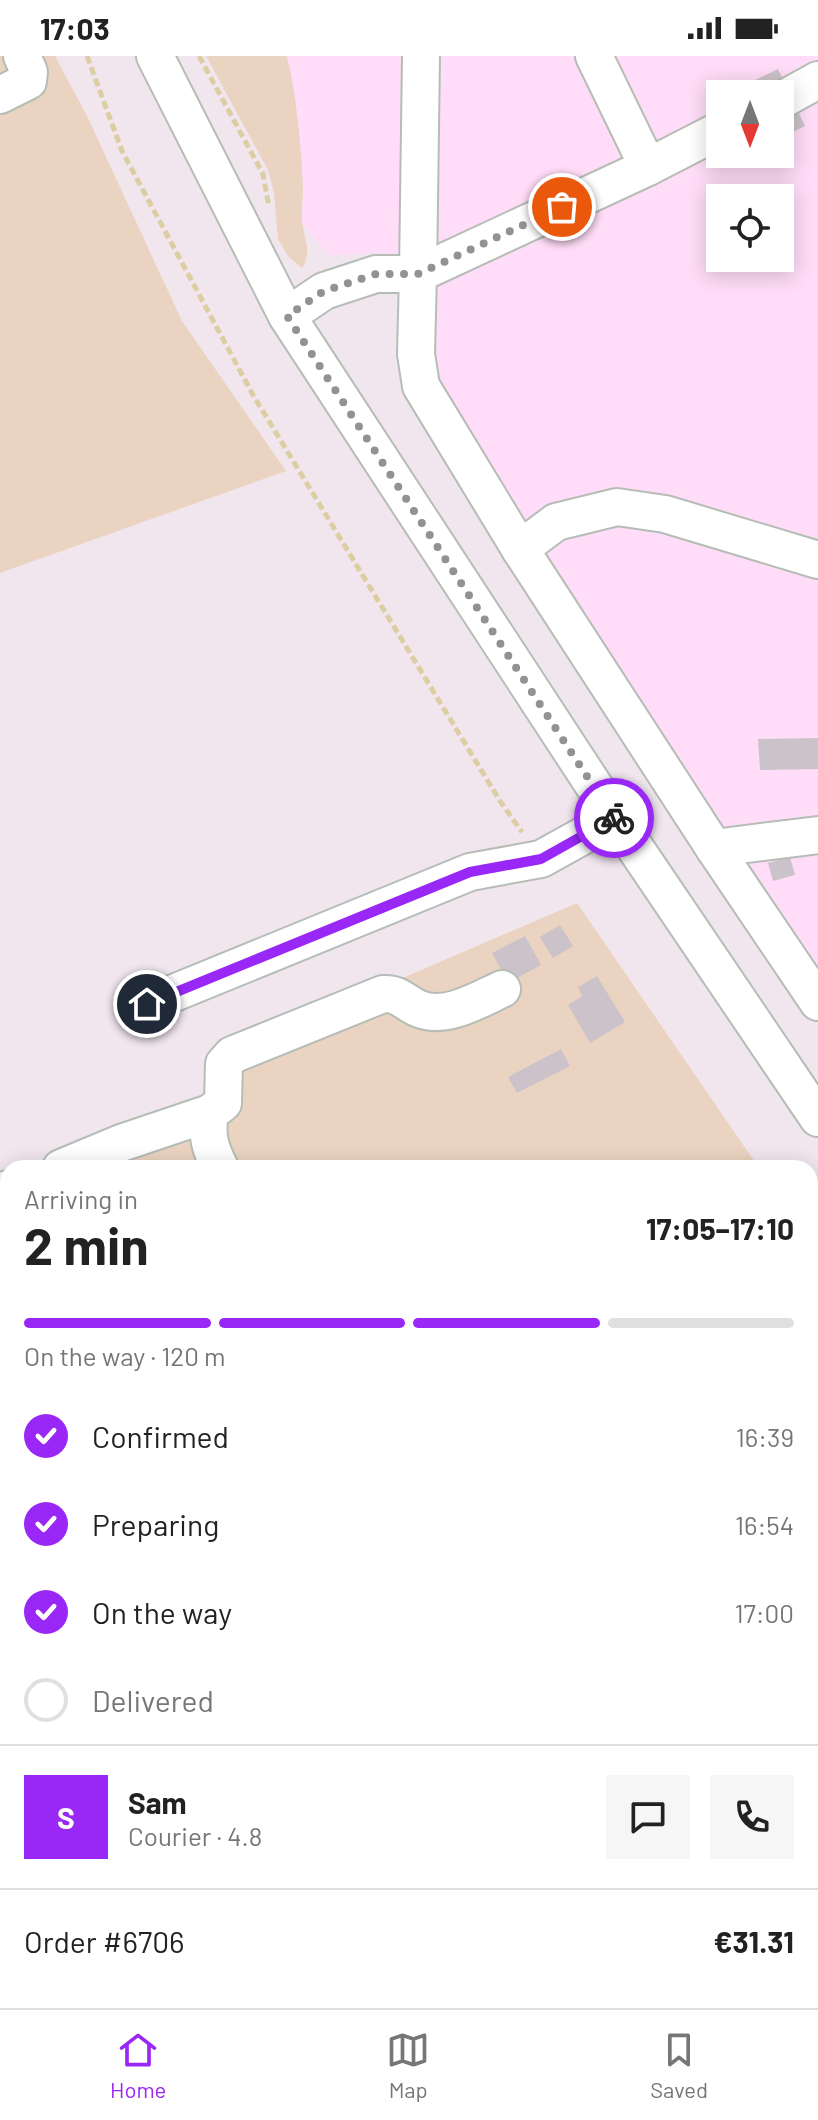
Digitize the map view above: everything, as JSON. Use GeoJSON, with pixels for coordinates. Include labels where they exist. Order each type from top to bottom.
{"type":"FeatureCollection","features":[{"type":"Feature","properties":{"kind":"lane"},"geometry":{"type":"LineString","coordinates":[[0,95],[28,81],[29,72],[22,56]]}},
{"type":"Feature","properties":{"kind":"lane"},"geometry":{"type":"LineString","coordinates":[[155,56],[287,316],[615,818],[818,1118]]}},
{"type":"Feature","properties":{"kind":"lane"},"geometry":{"type":"LineString","coordinates":[[421,56],[416,354],[421,386],[520,549],[818,1002]]}},
{"type":"Feature","properties":{"kind":"lane"},"geometry":{"type":"LineString","coordinates":[[594,56],[648,167]]}},
{"type":"Feature","properties":{"kind":"lane"},"geometry":{"type":"LineString","coordinates":[[794,93],[818,80]]}},
{"type":"Feature","properties":{"kind":"lane"},"geometry":{"type":"LineString","coordinates":[[287,316],[324,291],[376,274],[418,274],[706,137]]}},
{"type":"Feature","properties":{"kind":"lane"},"geometry":{"type":"LineString","coordinates":[[520,549],[556,522],[617,507],[665,514],[818,560]]}},
{"type":"Feature","properties":{"kind":"lane"},"geometry":{"type":"LineString","coordinates":[[147,1004],[470,872],[541,859],[615,818]]}},
{"type":"Feature","properties":{"kind":"lane"},"geometry":{"type":"LineString","coordinates":[[714,848],[818,835]]}},
{"type":"Feature","properties":{"kind":"lane"},"geometry":{"type":"LineString","coordinates":[[80,1160],[210,1113],[223,1103],[224,1064],[232,1055],[383,994],[393,993],[427,1012],[443,1012],[502,989]]}},
{"type":"Feature","properties":{"kind":"lane"},"geometry":{"type":"LineString","coordinates":[[210,1113],[207,1133],[216,1160]]}},
{"type":"Feature","properties":{"kind":"path"},"geometry":{"type":"LineString","coordinates":[[87,56],[122,151],[253,395],[500,801],[541,859]]}},
{"type":"Feature","properties":{"kind":"shaded area"},"geometry":{"type":"Polygon","coordinates":[[[0,56],[55,56],[88,118],[182,321],[286,471],[0,573],[0,56]]]}},
{"type":"Feature","properties":{"kind":"shaded area"},"geometry":{"type":"Polygon","coordinates":[[[206,56],[287,56],[301,155],[302,220],[307,250],[302,268],[288,256],[278,239],[274,193],[268,170],[206,56]]]}},
{"type":"Feature","properties":{"kind":"shaded area"},"geometry":{"type":"Polygon","coordinates":[[[287,56],[818,56],[818,982],[443,402],[384,252],[329,256],[302,223],[303,191],[296,97],[287,56]]]}},
{"type":"Feature","properties":{"kind":"shaded area"},"geometry":{"type":"Polygon","coordinates":[[[577,903],[754,1160],[49,1160],[215,1092],[217,1058],[577,903]]]}},
{"type":"Feature","properties":{"kind":"building"},"geometry":{"type":"Polygon","coordinates":[[[778,69],[783,80],[756,80],[778,69]]]}},
{"type":"Feature","properties":{"kind":"building"},"geometry":{"type":"Polygon","coordinates":[[[794,103],[805,126],[794,131],[794,103]]]}},
{"type":"Feature","properties":{"kind":"building"},"geometry":{"type":"Polygon","coordinates":[[[818,738],[818,769],[760,770],[758,739],[818,738]]]}},
{"type":"Feature","properties":{"kind":"building"},"geometry":{"type":"Polygon","coordinates":[[[790,857],[795,875],[773,881],[768,863],[790,857]]]}},
{"type":"Feature","properties":{"kind":"building"},"geometry":{"type":"Polygon","coordinates":[[[560,925],[573,946],[553,958],[540,937],[560,925]]]}},
{"type":"Feature","properties":{"kind":"building"},"geometry":{"type":"Polygon","coordinates":[[[525,936],[541,965],[508,983],[492,953],[525,936]]]}},
{"type":"Feature","properties":{"kind":"building"},"geometry":{"type":"Polygon","coordinates":[[[597,976],[625,1022],[590,1043],[568,1005],[582,996],[578,987],[597,976]]]}},
{"type":"Feature","properties":{"kind":"building"},"geometry":{"type":"Polygon","coordinates":[[[561,1049],[570,1066],[517,1093],[508,1077],[561,1049]]]}},
{"type":"Feature","properties":{"kind":"way so far"},"geometry":{"type":"LineString","coordinates":[[562,207],[418,274],[376,274],[324,291],[287,316],[614,818]]}},
{"type":"Feature","properties":{"kind":"route"},"geometry":{"type":"LineString","coordinates":[[147,1004],[470,872],[541,859],[614,818]]}}]}
